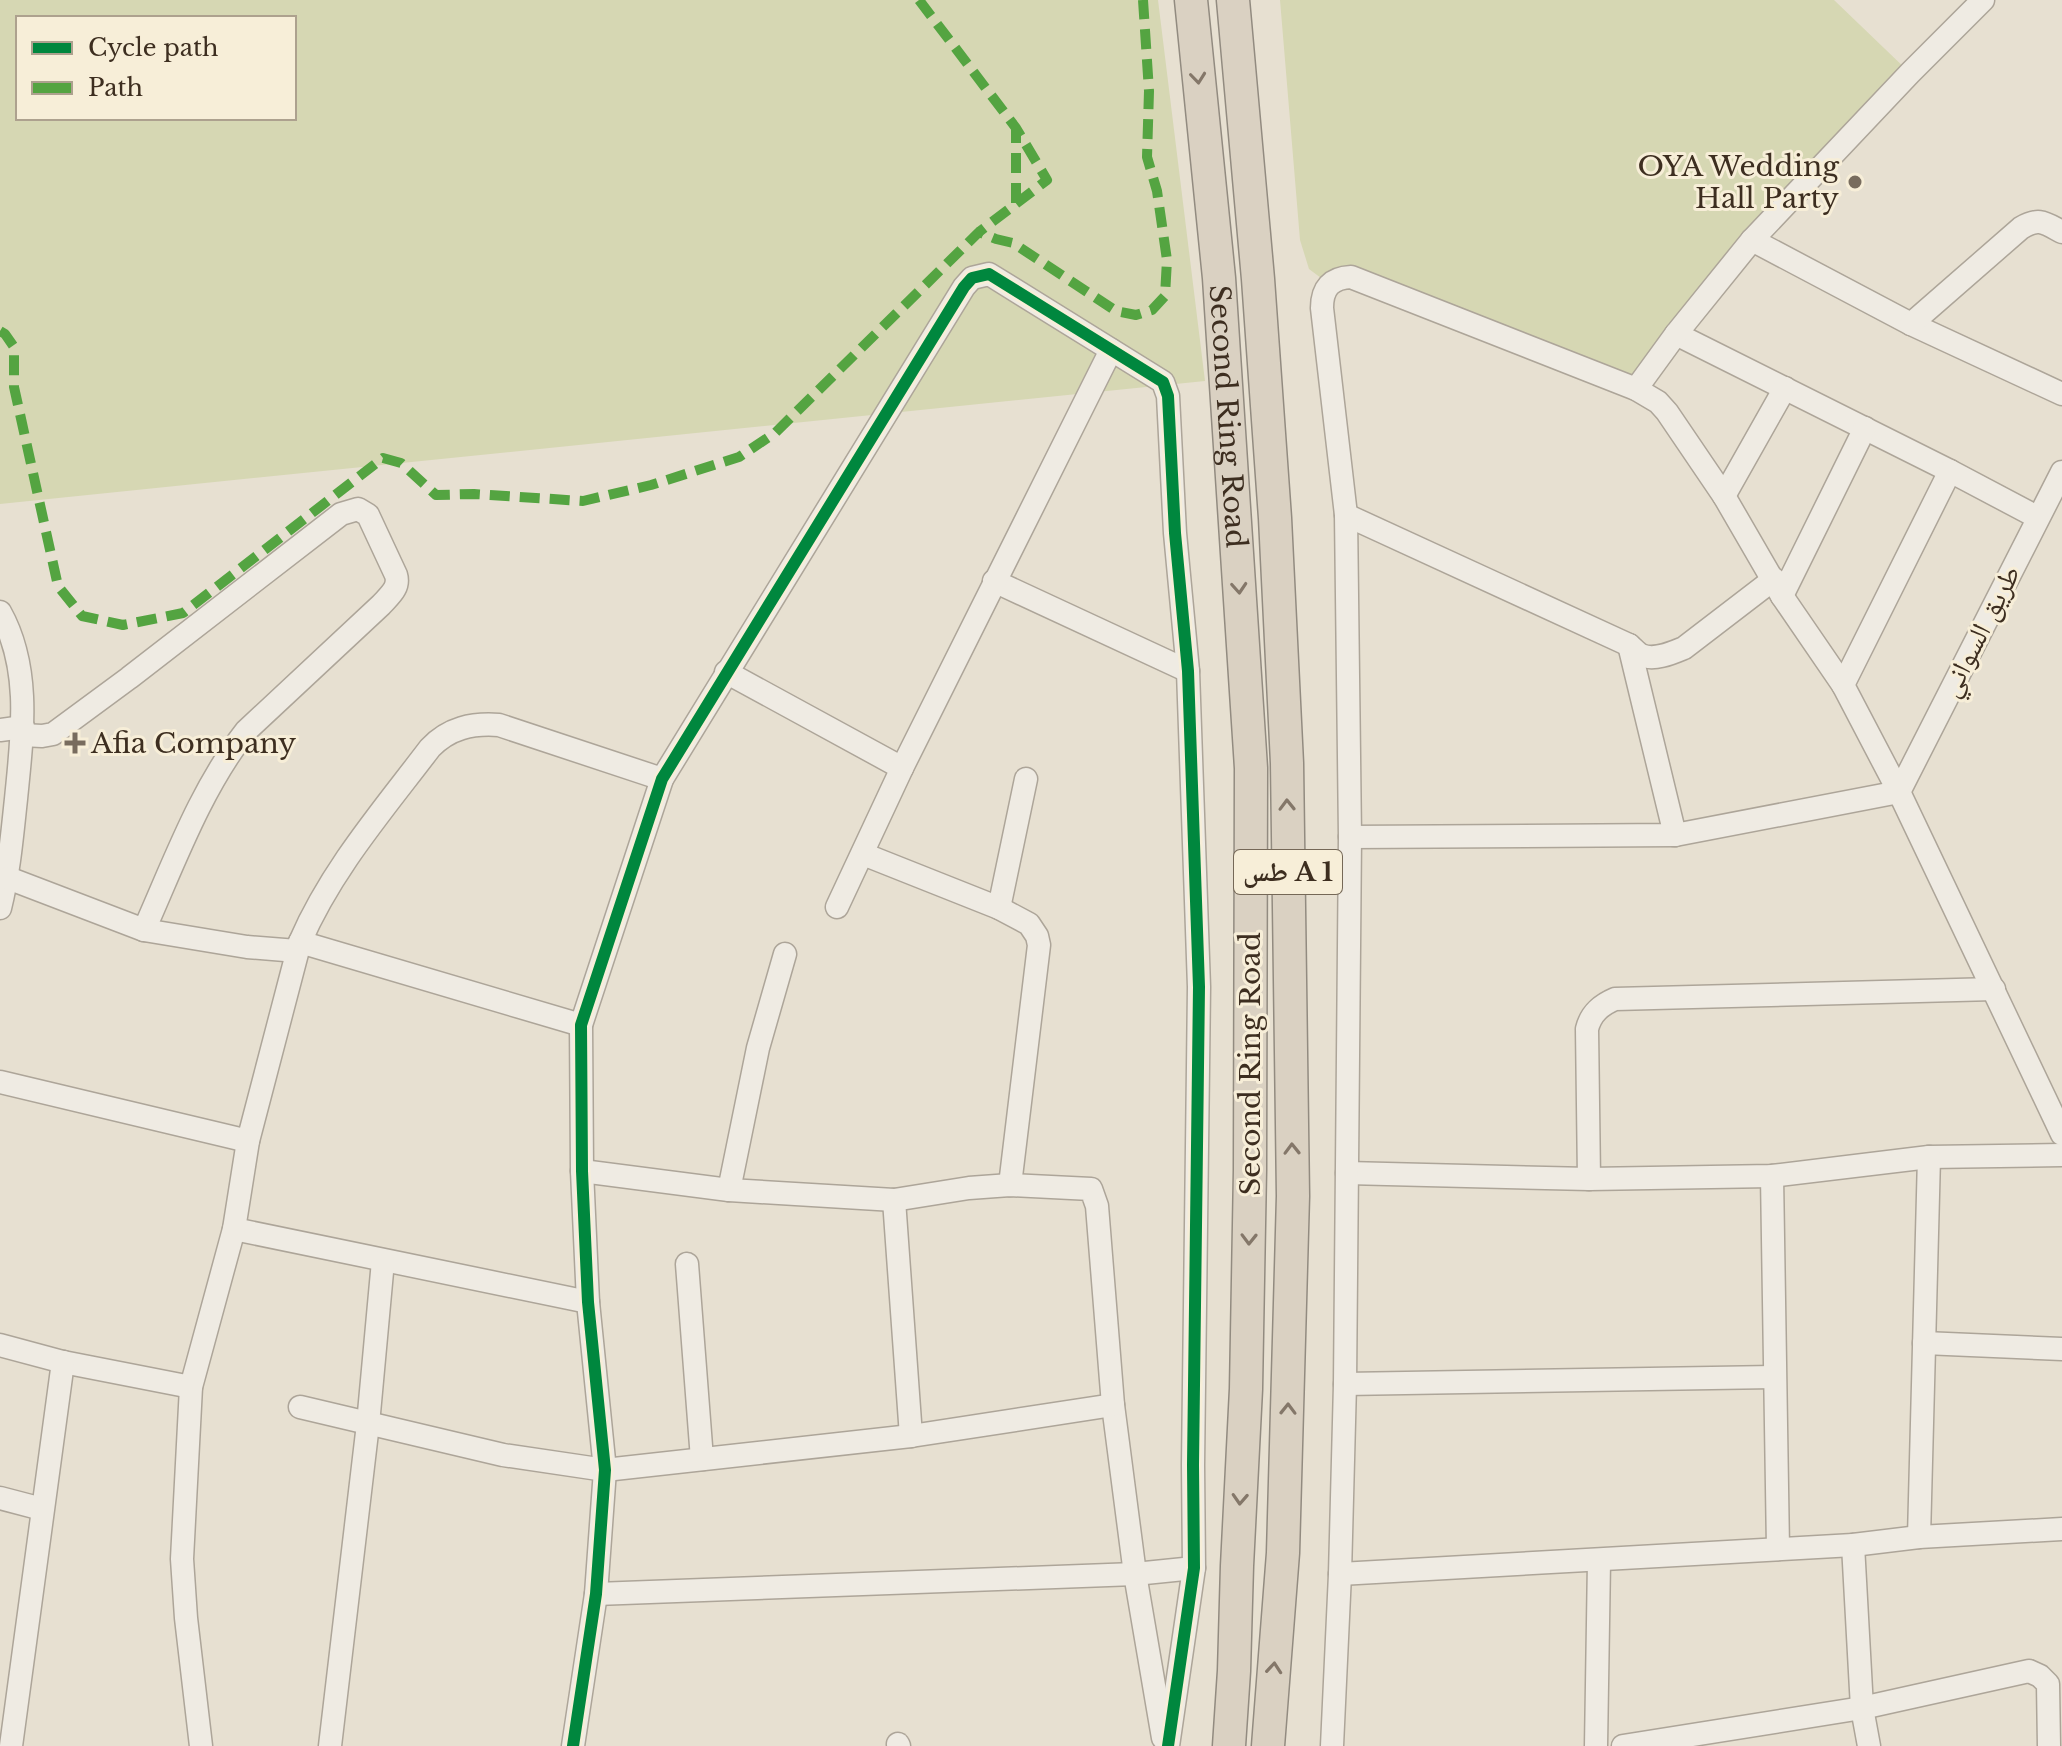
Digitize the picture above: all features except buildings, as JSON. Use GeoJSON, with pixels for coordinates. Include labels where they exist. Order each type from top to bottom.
{"type":"FeatureCollection","features":[{"type":"Feature","properties":{"kind":"highway","name":"Second Ring Road"},"geometry":{"type":"LineString","coordinates":[[1191,0],[1219,278],[1251,768],[1250,1170],[1246,1357],[1229,1744]]}},
{"type":"Feature","properties":{"kind":"highway","name":"Second Ring Road"},"geometry":{"type":"LineString","coordinates":[[1233,0],[1275,518],[1287,763],[1293,1196],[1283,1553],[1268,1746]]}},
{"type":"Feature","properties":{"kind":"street"},"geometry":{"type":"LineString","coordinates":[[1636,389],[1752,240],[1983,0]]}},
{"type":"Feature","properties":{"kind":"street"},"geometry":{"type":"LineString","coordinates":[[1911,324],[2021,228],[2031,222],[2043,222],[2062,232]]}},
{"type":"Feature","properties":{"kind":"street"},"geometry":{"type":"LineString","coordinates":[[1752,240],[1911,324],[2062,394]]}},
{"type":"Feature","properties":{"kind":"street"},"geometry":{"type":"LineString","coordinates":[[573,1746],[596,1594],[605,1470],[588,1302],[582,1171],[581,1025],[662,779],[957,296],[972,278],[989,274],[1163,382],[1168,396],[1175,533],[1188,671],[1199,987],[1194,1568],[1166,1746]]}},
{"type":"Feature","properties":{"kind":"street"},"geometry":{"type":"LineString","coordinates":[[1332,1746],[1345,1384],[1350,837],[1346,515],[1322,308],[1324,292],[1329,284],[1336,279],[1351,277],[1636,389],[1658,402],[1667,412],[1843,685],[1899,792],[2062,1134]]}},
{"type":"Feature","properties":{"kind":"street"},"geometry":{"type":"LineString","coordinates":[[1676,334],[2037,517]]}},
{"type":"Feature","properties":{"kind":"street"},"geometry":{"type":"LineString","coordinates":[[837,907],[902,768],[1111,350]]}},
{"type":"Feature","properties":{"kind":"street"},"geometry":{"type":"LineString","coordinates":[[1724,496],[1785,388]]}},
{"type":"Feature","properties":{"kind":"street"},"geometry":{"type":"LineString","coordinates":[[1346,515],[1629,645],[1641,655],[1669,654],[1684,648],[1778,587],[1865,428]]}},
{"type":"Feature","properties":{"kind":"street"},"geometry":{"type":"LineString","coordinates":[[1843,685],[1950,471]]}},
{"type":"Feature","properties":{"kind":"street","name":"طريق السواني"},"geometry":{"type":"LineString","coordinates":[[1899,792],[2062,472]]}},
{"type":"Feature","properties":{"kind":"street"},"geometry":{"type":"LineString","coordinates":[[15,731],[42,736],[53,734],[341,514],[358,509],[368,515],[396,575],[398,581],[395,589],[235,745],[196,813],[144,930]]}},
{"type":"Feature","properties":{"kind":"street"},"geometry":{"type":"LineString","coordinates":[[994,581],[1188,671]]}},
{"type":"Feature","properties":{"kind":"street"},"geometry":{"type":"LineString","coordinates":[[0,612],[19,661],[6,831],[8,878],[0,908]]}},
{"type":"Feature","properties":{"kind":"street"},"geometry":{"type":"LineString","coordinates":[[1629,645],[1675,835]]}},
{"type":"Feature","properties":{"kind":"street"},"geometry":{"type":"LineString","coordinates":[[726,672],[902,768]]}},
{"type":"Feature","properties":{"kind":"street"},"geometry":{"type":"LineString","coordinates":[[201,1746],[182,1559],[191,1387],[234,1229],[248,1141],[298,946],[313,912],[336,873],[441,736],[470,725],[499,725],[662,779]]}},
{"type":"Feature","properties":{"kind":"street"},"geometry":{"type":"LineString","coordinates":[[999,908],[1026,779]]}},
{"type":"Feature","properties":{"kind":"street"},"geometry":{"type":"LineString","coordinates":[[1350,837],[1675,835],[1899,792]]}},
{"type":"Feature","properties":{"kind":"street"},"geometry":{"type":"LineString","coordinates":[[863,854],[999,908],[1029,924],[1037,936],[1039,945],[1010,1185]]}},
{"type":"Feature","properties":{"kind":"street"},"geometry":{"type":"LineString","coordinates":[[8,878],[144,930],[247,947],[298,946],[581,1025]]}},
{"type":"Feature","properties":{"kind":"street"},"geometry":{"type":"LineString","coordinates":[[729,1190],[758,1048],[785,954]]}},
{"type":"Feature","properties":{"kind":"street"},"geometry":{"type":"LineString","coordinates":[[1589,1179],[1587,1029],[1593,1013],[1604,1004],[1615,999],[1994,989]]}},
{"type":"Feature","properties":{"kind":"street"},"geometry":{"type":"LineString","coordinates":[[0,1082],[248,1141]]}},
{"type":"Feature","properties":{"kind":"street"},"geometry":{"type":"LineString","coordinates":[[1347,1173],[1589,1179],[1772,1176],[1929,1157],[2062,1155]]}},
{"type":"Feature","properties":{"kind":"street"},"geometry":{"type":"LineString","coordinates":[[1919,1537],[1929,1157]]}},
{"type":"Feature","properties":{"kind":"street"},"geometry":{"type":"LineString","coordinates":[[582,1171],[729,1190],[894,1200],[1010,1185],[1091,1189],[1097,1206],[1113,1405],[1135,1574],[1166,1746]]}},
{"type":"Feature","properties":{"kind":"street"},"geometry":{"type":"LineString","coordinates":[[1772,1176],[1778,1549]]}},
{"type":"Feature","properties":{"kind":"street"},"geometry":{"type":"LineString","coordinates":[[894,1200],[911,1436]]}},
{"type":"Feature","properties":{"kind":"street"},"geometry":{"type":"LineString","coordinates":[[234,1229],[588,1302]]}},
{"type":"Feature","properties":{"kind":"street"},"geometry":{"type":"LineString","coordinates":[[330,1746],[368,1424],[383,1261]]}},
{"type":"Feature","properties":{"kind":"street"},"geometry":{"type":"LineString","coordinates":[[687,1264],[702,1459]]}},
{"type":"Feature","properties":{"kind":"street"},"geometry":{"type":"LineString","coordinates":[[1924,1343],[2062,1349]]}},
{"type":"Feature","properties":{"kind":"street"},"geometry":{"type":"LineString","coordinates":[[0,1345],[63,1362],[191,1387]]}},
{"type":"Feature","properties":{"kind":"street"},"geometry":{"type":"LineString","coordinates":[[11,1746],[11,1662],[42,1509],[63,1362]]}},
{"type":"Feature","properties":{"kind":"street"},"geometry":{"type":"LineString","coordinates":[[1345,1384],[1774,1377]]}},
{"type":"Feature","properties":{"kind":"street"},"geometry":{"type":"LineString","coordinates":[[300,1407],[503,1455],[605,1470],[911,1436],[1113,1405]]}},
{"type":"Feature","properties":{"kind":"street"},"geometry":{"type":"LineString","coordinates":[[0,1498],[42,1509]]}},
{"type":"Feature","properties":{"kind":"street"},"geometry":{"type":"LineString","coordinates":[[1340,1574],[1599,1561],[2062,1529]]}},
{"type":"Feature","properties":{"kind":"street"},"geometry":{"type":"LineString","coordinates":[[1853,1545],[1862,1708],[1869,1746]]}},
{"type":"Feature","properties":{"kind":"street"},"geometry":{"type":"LineString","coordinates":[[1596,1746],[1599,1561]]}},
{"type":"Feature","properties":{"kind":"street"},"geometry":{"type":"LineString","coordinates":[[596,1594],[1135,1574],[1194,1568]]}},
{"type":"Feature","properties":{"kind":"street"},"geometry":{"type":"LineString","coordinates":[[1623,1746],[1862,1708],[2029,1671],[2048,1684],[2049,1746]]}},
{"type":"Feature","properties":{"kind":"green space"},"geometry":{"type":"Polygon","coordinates":[[[0,0],[1158,0],[1205,381],[0,504],[0,0]]]}},
{"type":"Feature","properties":{"kind":"green space"},"geometry":{"type":"Polygon","coordinates":[[[1280,0],[1834,0],[1910,73],[1636,389],[1351,278],[1329,284],[1309,269],[1300,240],[1280,0]]]}},
{"type":"Feature","properties":{"kind":"marked path"},"geometry":{"type":"LineString","coordinates":[[919,0],[1016,128],[1047,180],[979,232]]}},
{"type":"Feature","properties":{"kind":"marked path"},"geometry":{"type":"LineString","coordinates":[[0,331],[14,347],[14,387],[58,586],[82,616],[123,625],[183,613],[383,458],[401,463],[436,495],[474,494],[583,501],[651,485],[739,457],[775,433],[979,232],[1013,243],[1116,311],[1136,315],[1152,310],[1165,296],[1167,260],[1157,191],[1147,157],[1149,91],[1143,0]]}},
{"type":"Feature","properties":{"kind":"marked path"},"geometry":{"type":"LineString","coordinates":[[1016,128],[1016,203]]}},
{"type":"Feature","properties":{"kind":"cycle path"},"geometry":{"type":"LineString","coordinates":[[573,1746],[596,1594],[605,1470],[588,1302],[582,1171],[581,1025],[662,779],[964,287],[972,278],[989,274],[1163,382],[1168,396],[1175,533],[1188,671],[1199,987],[1194,1568],[1168,1746]]}},
{"type":"Feature","properties":{"kind":"place","name":"OYA Wedding Hall Party"},"geometry":{"type":"Point","coordinates":[1855,182]}},
{"type":"Feature","properties":{"kind":"place","name":"Afia Company"},"geometry":{"type":"Point","coordinates":[75,743]}}]}
